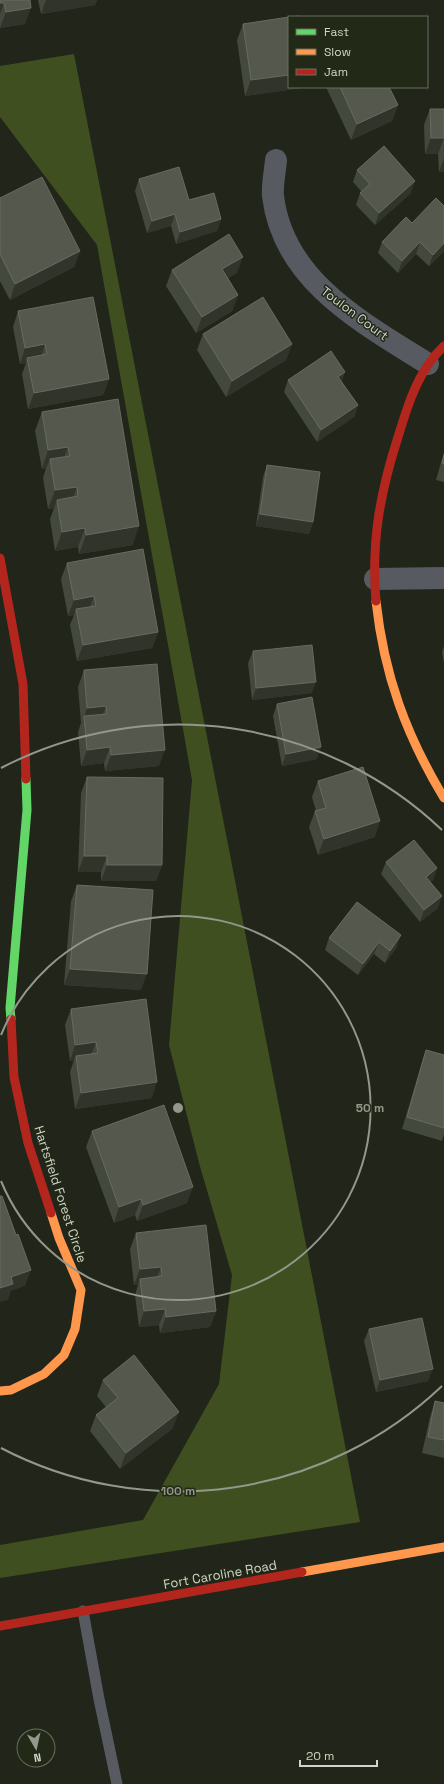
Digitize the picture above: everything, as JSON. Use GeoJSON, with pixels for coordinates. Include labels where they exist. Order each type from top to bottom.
{"type":"FeatureCollection","features":[{"type":"Feature","properties":{"kind":"street","name":"Toulon Court"},"geometry":{"type":"LineString","coordinates":[[276,160],[273,195],[280,229],[299,266],[326,294],[370,328],[428,364]]}},
{"type":"Feature","properties":{"kind":"street"},"geometry":{"type":"LineString","coordinates":[[444,346],[428,364],[404,416],[386,471],[376,526],[375,578],[377,620],[388,679],[404,725],[428,774],[444,798]]}},
{"type":"Feature","properties":{"kind":"street","name":"Hartsfield Forest Circle"},"geometry":{"type":"LineString","coordinates":[[0,558],[23,684],[27,810],[10,1008],[14,1077],[28,1143],[59,1238],[81,1290],[76,1328],[64,1355],[44,1374],[11,1390],[0,1391]]}},
{"type":"Feature","properties":{"kind":"street"},"geometry":{"type":"LineString","coordinates":[[375,578],[444,578]]}},
{"type":"Feature","properties":{"kind":"street","name":"Fort Caroline Road"},"geometry":{"type":"LineString","coordinates":[[0,1626],[444,1547]]}},
{"type":"Feature","properties":{"kind":"lane"},"geometry":{"type":"LineString","coordinates":[[83,1611],[99,1699],[117,1784]]}},
{"type":"Feature","properties":{"kind":"green space"},"geometry":{"type":"Polygon","coordinates":[[[74,54],[360,1522],[0,1578],[0,1545],[143,1520],[219,1384],[232,1275],[199,1163],[169,1045],[192,780],[97,245],[0,117],[0,66],[74,54]]]}},
{"type":"Feature","properties":{"kind":"building"},"geometry":{"type":"Polygon","coordinates":[[[0,0],[30,0],[31,8],[6,12],[4,3],[0,3],[0,0]]]}},
{"type":"Feature","properties":{"kind":"building"},"geometry":{"type":"Polygon","coordinates":[[[288,17],[288,75],[251,80],[243,24],[288,17]]]}},
{"type":"Feature","properties":{"kind":"building"},"geometry":{"type":"Polygon","coordinates":[[[340,88],[390,88],[398,105],[357,124],[340,88]]]}},
{"type":"Feature","properties":{"kind":"building"},"geometry":{"type":"Polygon","coordinates":[[[430,109],[444,109],[444,138],[431,138],[430,109]]]}},
{"type":"Feature","properties":{"kind":"building"},"geometry":{"type":"Polygon","coordinates":[[[384,146],[415,181],[379,213],[360,193],[370,184],[357,170],[384,146]]]}},
{"type":"Feature","properties":{"kind":"building"},"geometry":{"type":"Polygon","coordinates":[[[179,167],[189,200],[214,193],[221,219],[180,232],[175,214],[152,221],[139,179],[179,167]]]}},
{"type":"Feature","properties":{"kind":"building"},"geometry":{"type":"Polygon","coordinates":[[[42,177],[80,251],[15,284],[0,254],[0,198],[42,177]]]}},
{"type":"Feature","properties":{"kind":"building"},"geometry":{"type":"Polygon","coordinates":[[[436,198],[444,206],[444,243],[433,255],[420,242],[402,261],[382,242],[406,217],[412,223],[436,198]]]}},
{"type":"Feature","properties":{"kind":"building"},"geometry":{"type":"Polygon","coordinates":[[[229,234],[243,257],[222,269],[238,295],[202,317],[172,270],[229,234]]]}},
{"type":"Feature","properties":{"kind":"building"},"geometry":{"type":"Polygon","coordinates":[[[93,297],[109,379],[34,393],[27,358],[47,354],[45,344],[25,348],[18,311],[93,297]]]}},
{"type":"Feature","properties":{"kind":"building"},"geometry":{"type":"Polygon","coordinates":[[[263,297],[292,344],[232,381],[203,334],[263,297]]]}},
{"type":"Feature","properties":{"kind":"building"},"geometry":{"type":"Polygon","coordinates":[[[331,351],[345,372],[338,377],[358,405],[321,430],[288,380],[331,351]]]}},
{"type":"Feature","properties":{"kind":"building"},"geometry":{"type":"Polygon","coordinates":[[[118,399],[139,526],[86,535],[85,528],[62,532],[57,500],[78,496],[77,487],[55,490],[50,459],[70,456],[68,447],[48,450],[42,412],[118,399]]]}},
{"type":"Feature","properties":{"kind":"building"},"geometry":{"type":"Polygon","coordinates":[[[267,465],[320,472],[313,522],[260,514],[267,465]]]}},
{"type":"Feature","properties":{"kind":"building"},"geometry":{"type":"Polygon","coordinates":[[[143,549],[158,632],[83,645],[76,609],[96,606],[94,596],[74,600],[67,563],[143,549]]]}},
{"type":"Feature","properties":{"kind":"building"},"geometry":{"type":"Polygon","coordinates":[[[312,645],[316,682],[256,688],[253,651],[312,645]]]}},
{"type":"Feature","properties":{"kind":"building"},"geometry":{"type":"Polygon","coordinates":[[[157,664],[165,750],[111,755],[110,747],[87,750],[84,716],[107,714],[106,706],[87,708],[84,670],[157,664]]]}},
{"type":"Feature","properties":{"kind":"building"},"geometry":{"type":"Polygon","coordinates":[[[312,697],[321,747],[286,754],[277,704],[312,697]]]}},
{"type":"Feature","properties":{"kind":"building"},"geometry":{"type":"Polygon","coordinates":[[[363,767],[380,821],[324,839],[315,811],[326,808],[318,781],[363,767]]]}},
{"type":"Feature","properties":{"kind":"building"},"geometry":{"type":"Polygon","coordinates":[[[87,777],[163,778],[162,865],[107,865],[107,856],[84,856],[87,777]]]}},
{"type":"Feature","properties":{"kind":"building"},"geometry":{"type":"Polygon","coordinates":[[[414,840],[437,868],[426,877],[442,896],[424,910],[386,862],[414,840]]]}},
{"type":"Feature","properties":{"kind":"building"},"geometry":{"type":"Polygon","coordinates":[[[77,885],[153,890],[147,974],[70,969],[77,885]]]}},
{"type":"Feature","properties":{"kind":"building"},"geometry":{"type":"Polygon","coordinates":[[[357,902],[401,935],[390,951],[379,942],[363,964],[329,938],[357,902]]]}},
{"type":"Feature","properties":{"kind":"building"},"geometry":{"type":"Polygon","coordinates":[[[146,999],[157,1082],[81,1093],[76,1056],[98,1053],[96,1042],[75,1045],[71,1009],[146,999]]]}},
{"type":"Feature","properties":{"kind":"building"},"geometry":{"type":"Polygon","coordinates":[[[426,1050],[444,1055],[444,1128],[407,1117],[426,1050]]]}},
{"type":"Feature","properties":{"kind":"building"},"geometry":{"type":"Polygon","coordinates":[[[164,1105],[193,1187],[143,1205],[141,1199],[119,1207],[92,1131],[164,1105]]]}},
{"type":"Feature","properties":{"kind":"building"},"geometry":{"type":"Polygon","coordinates":[[[0,1196],[2,1196],[16,1235],[18,1234],[31,1270],[11,1277],[13,1284],[0,1288],[0,1196]]]}},
{"type":"Feature","properties":{"kind":"building"},"geometry":{"type":"Polygon","coordinates":[[[206,1225],[216,1311],[166,1317],[165,1309],[144,1311],[140,1279],[162,1276],[161,1267],[140,1269],[136,1233],[206,1225]]]}},
{"type":"Feature","properties":{"kind":"building"},"geometry":{"type":"Polygon","coordinates":[[[422,1318],[433,1369],[380,1380],[369,1329],[422,1318]]]}},
{"type":"Feature","properties":{"kind":"building"},"geometry":{"type":"Polygon","coordinates":[[[134,1355],[179,1412],[126,1453],[96,1415],[118,1398],[103,1380],[134,1355]]]}},
{"type":"Feature","properties":{"kind":"building"},"geometry":{"type":"Polygon","coordinates":[[[435,1401],[444,1403],[444,1440],[428,1437],[435,1401]]]}},
{"type":"Feature","properties":{"kind":"traffic: fast"},"geometry":{"type":"LineString","coordinates":[[11,1019],[10,1008],[27,810],[26,779]]}},
{"type":"Feature","properties":{"kind":"traffic: slow"},"geometry":{"type":"LineString","coordinates":[[376,601],[385,654],[399,704],[418,751],[444,798]]}},
{"type":"Feature","properties":{"kind":"traffic: slow"},"geometry":{"type":"LineString","coordinates":[[0,1391],[11,1390],[44,1374],[64,1355],[75,1329],[81,1290],[59,1238],[51,1213]]}},
{"type":"Feature","properties":{"kind":"traffic: slow"},"geometry":{"type":"LineString","coordinates":[[302,1572],[444,1547]]}},
{"type":"Feature","properties":{"kind":"traffic: jam"},"geometry":{"type":"LineString","coordinates":[[376,601],[376,538],[378,518],[386,478],[404,417],[419,379],[430,362],[444,346]]}},
{"type":"Feature","properties":{"kind":"traffic: jam"},"geometry":{"type":"LineString","coordinates":[[0,558],[23,684],[26,779]]}},
{"type":"Feature","properties":{"kind":"traffic: jam"},"geometry":{"type":"LineString","coordinates":[[11,1019],[14,1077],[28,1143],[51,1213]]}},
{"type":"Feature","properties":{"kind":"traffic: jam"},"geometry":{"type":"LineString","coordinates":[[0,1626],[302,1572]]}}]}
